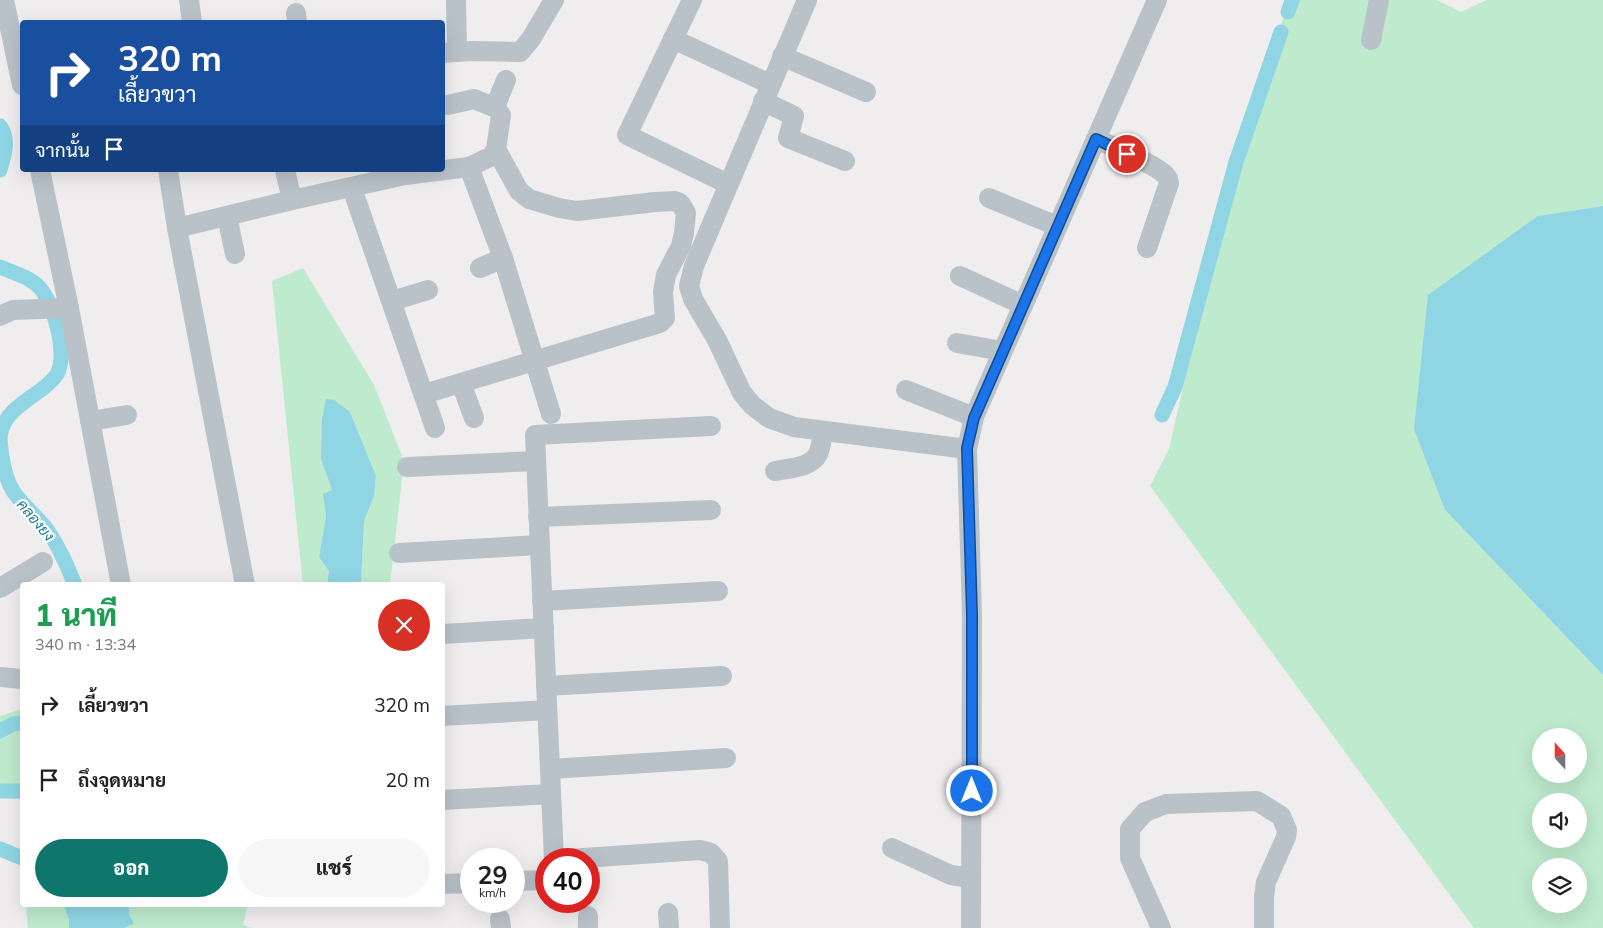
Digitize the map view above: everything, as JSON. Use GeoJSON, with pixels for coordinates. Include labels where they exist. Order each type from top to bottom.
{"type":"FeatureCollection","features":[{"type":"Feature","properties":{"kind":"street"},"geometry":{"type":"LineString","coordinates":[[4,0],[20,74]]}},
{"type":"Feature","properties":{"kind":"street"},"geometry":{"type":"LineString","coordinates":[[189,0],[192,20]]}},
{"type":"Feature","properties":{"kind":"street"},"geometry":{"type":"LineString","coordinates":[[456,0],[450,52],[520,52],[531,39],[554,0]]}},
{"type":"Feature","properties":{"kind":"street"},"geometry":{"type":"LineString","coordinates":[[692,0],[628,135],[728,184]]}},
{"type":"Feature","properties":{"kind":"street"},"geometry":{"type":"LineString","coordinates":[[806,0],[766,92],[691,276],[690,286],[693,299],[717,340],[742,393],[752,405],[769,418],[794,428],[967,448]]}},
{"type":"Feature","properties":{"kind":"street"},"geometry":{"type":"LineString","coordinates":[[971,928],[972,615],[967,448],[974,418],[1002,351],[1157,0]]}},
{"type":"Feature","properties":{"kind":"street"},"geometry":{"type":"LineString","coordinates":[[1371,40],[1379,0]]}},
{"type":"Feature","properties":{"kind":"street"},"geometry":{"type":"LineString","coordinates":[[673,39],[766,92],[794,116],[788,138],[845,161]]}},
{"type":"Feature","properties":{"kind":"street"},"geometry":{"type":"LineString","coordinates":[[782,56],[866,92]]}},
{"type":"Feature","properties":{"kind":"street"},"geometry":{"type":"LineString","coordinates":[[495,107],[506,80]]}},
{"type":"Feature","properties":{"kind":"street"},"geometry":{"type":"LineString","coordinates":[[445,169],[469,167],[492,156],[496,149],[501,115],[495,107],[474,99],[448,105]]}},
{"type":"Feature","properties":{"kind":"street"},"geometry":{"type":"LineString","coordinates":[[1096,139],[1144,162],[1163,173],[1169,179],[1147,248]]}},
{"type":"Feature","properties":{"kind":"street"},"geometry":{"type":"LineString","coordinates":[[424,394],[534,362],[663,321],[665,311],[663,292],[666,275],[681,246],[684,233],[686,213],[680,203],[675,201],[577,210],[558,208],[529,199],[519,191],[496,149]]}},
{"type":"Feature","properties":{"kind":"street"},"geometry":{"type":"LineString","coordinates":[[469,167],[503,258],[551,414]]}},
{"type":"Feature","properties":{"kind":"street"},"geometry":{"type":"LineString","coordinates":[[40,172],[65,308],[90,421],[120,582]]}},
{"type":"Feature","properties":{"kind":"street"},"geometry":{"type":"LineString","coordinates":[[168,172],[177,228],[244,582]]}},
{"type":"Feature","properties":{"kind":"street"},"geometry":{"type":"LineString","coordinates":[[285,172],[292,200]]}},
{"type":"Feature","properties":{"kind":"street"},"geometry":{"type":"LineString","coordinates":[[177,228],[292,200],[352,188],[405,172]]}},
{"type":"Feature","properties":{"kind":"street"},"geometry":{"type":"LineString","coordinates":[[352,188],[435,428]]}},
{"type":"Feature","properties":{"kind":"street"},"geometry":{"type":"LineString","coordinates":[[989,198],[1057,226]]}},
{"type":"Feature","properties":{"kind":"street"},"geometry":{"type":"LineString","coordinates":[[227,216],[235,254]]}},
{"type":"Feature","properties":{"kind":"street"},"geometry":{"type":"LineString","coordinates":[[480,268],[503,258]]}},
{"type":"Feature","properties":{"kind":"street"},"geometry":{"type":"LineString","coordinates":[[960,276],[1023,305]]}},
{"type":"Feature","properties":{"kind":"street"},"geometry":{"type":"LineString","coordinates":[[392,301],[428,290]]}},
{"type":"Feature","properties":{"kind":"street"},"geometry":{"type":"LineString","coordinates":[[0,316],[13,310],[65,308]]}},
{"type":"Feature","properties":{"kind":"street"},"geometry":{"type":"LineString","coordinates":[[957,343],[1002,351]]}},
{"type":"Feature","properties":{"kind":"street"},"geometry":{"type":"LineString","coordinates":[[461,383],[474,418]]}},
{"type":"Feature","properties":{"kind":"street"},"geometry":{"type":"LineString","coordinates":[[906,390],[974,418]]}},
{"type":"Feature","properties":{"kind":"street"},"geometry":{"type":"LineString","coordinates":[[90,421],[128,415]]}},
{"type":"Feature","properties":{"kind":"street"},"geometry":{"type":"LineString","coordinates":[[553,848],[534,435],[711,426]]}},
{"type":"Feature","properties":{"kind":"street"},"geometry":{"type":"LineString","coordinates":[[775,471],[806,464],[813,460],[818,455],[824,431]]}},
{"type":"Feature","properties":{"kind":"street"},"geometry":{"type":"LineString","coordinates":[[408,467],[536,460]]}},
{"type":"Feature","properties":{"kind":"street"},"geometry":{"type":"LineString","coordinates":[[538,517],[711,510]]}},
{"type":"Feature","properties":{"kind":"street"},"geometry":{"type":"LineString","coordinates":[[399,553],[540,545]]}},
{"type":"Feature","properties":{"kind":"street"},"geometry":{"type":"LineString","coordinates":[[0,588],[43,562]]}},
{"type":"Feature","properties":{"kind":"street"},"geometry":{"type":"LineString","coordinates":[[542,601],[718,591]]}},
{"type":"Feature","properties":{"kind":"street"},"geometry":{"type":"LineString","coordinates":[[445,634],[544,628]]}},
{"type":"Feature","properties":{"kind":"street"},"geometry":{"type":"LineString","coordinates":[[546,686],[722,676]]}},
{"type":"Feature","properties":{"kind":"street"},"geometry":{"type":"LineString","coordinates":[[0,677],[20,679]]}},
{"type":"Feature","properties":{"kind":"street"},"geometry":{"type":"LineString","coordinates":[[445,716],[547,710]]}},
{"type":"Feature","properties":{"kind":"street"},"geometry":{"type":"LineString","coordinates":[[550,769],[726,758]]}},
{"type":"Feature","properties":{"kind":"street"},"geometry":{"type":"LineString","coordinates":[[445,800],[551,794]]}},
{"type":"Feature","properties":{"kind":"street"},"geometry":{"type":"LineString","coordinates":[[1161,928],[1130,858],[1130,829],[1145,812],[1166,804],[1257,801],[1281,816],[1287,830],[1284,843],[1266,882],[1264,928]]}},
{"type":"Feature","properties":{"kind":"street"},"geometry":{"type":"LineString","coordinates":[[892,848],[952,875],[971,878]]}},
{"type":"Feature","properties":{"kind":"street"},"geometry":{"type":"LineString","coordinates":[[600,857],[700,850],[711,853],[718,861],[720,928]]}},
{"type":"Feature","properties":{"kind":"street"},"geometry":{"type":"LineString","coordinates":[[445,884],[460,883]]}},
{"type":"Feature","properties":{"kind":"green space"},"geometry":{"type":"Polygon","coordinates":[[[1289,0],[1437,0],[1461,12],[1487,0],[1603,0],[1603,206],[1538,216],[1445,510],[1603,675],[1603,928],[1474,928],[1150,486],[1169,449],[1227,194],[1289,0]]]}},
{"type":"Feature","properties":{"kind":"green space"},"geometry":{"type":"Polygon","coordinates":[[[303,268],[374,385],[404,461],[390,582],[361,582],[364,521],[374,496],[376,476],[350,412],[325,471],[332,490],[324,494],[326,516],[319,557],[329,571],[327,582],[303,582],[272,281],[303,268]]]}},
{"type":"Feature","properties":{"kind":"green space"},"geometry":{"type":"Polygon","coordinates":[[[20,710],[20,799],[0,797],[0,716],[20,710]]]}},
{"type":"Feature","properties":{"kind":"green space"},"geometry":{"type":"Polygon","coordinates":[[[26,907],[65,907],[69,920],[69,928],[28,928],[26,907]]]}},
{"type":"Feature","properties":{"kind":"green space"},"geometry":{"type":"Polygon","coordinates":[[[129,907],[248,907],[243,925],[253,928],[124,928],[133,924],[129,914],[129,907]]]}},
{"type":"Feature","properties":{"kind":"water"},"geometry":{"type":"Polygon","coordinates":[[[1603,206],[1603,675],[1445,510],[1414,429],[1428,295],[1538,216],[1603,206]]]}},
{"type":"Feature","properties":{"kind":"water"},"geometry":{"type":"Polygon","coordinates":[[[326,399],[334,400],[350,412],[376,476],[374,496],[364,521],[361,582],[327,582],[329,571],[319,557],[326,516],[323,494],[332,490],[321,459],[322,419],[326,399]]]}},
{"type":"Feature","properties":{"kind":"water"},"geometry":{"type":"Polygon","coordinates":[[[65,907],[129,907],[129,914],[134,924],[124,928],[69,928],[69,920],[65,907]]]}},
{"type":"Feature","properties":{"kind":"waterway"},"geometry":{"type":"LineString","coordinates":[[1288,12],[1292,0]]}},
{"type":"Feature","properties":{"kind":"waterway"},"geometry":{"type":"LineString","coordinates":[[1162,415],[1175,387],[1236,162],[1281,32]]}},
{"type":"Feature","properties":{"kind":"waterway","name":"คลองยง"},"geometry":{"type":"LineString","coordinates":[[0,126],[5,137],[0,170]]}},
{"type":"Feature","properties":{"kind":"waterway","name":"คลองยง"},"geometry":{"type":"LineString","coordinates":[[0,267],[32,281],[40,288],[55,318],[61,345],[59,369],[55,377],[48,384],[21,404],[6,420],[0,440],[4,467],[13,491],[52,537],[74,582]]}},
{"type":"Feature","properties":{"kind":"waterway","name":"คลองยง"},"geometry":{"type":"LineString","coordinates":[[0,731],[13,724],[20,723]]}},
{"type":"Feature","properties":{"kind":"waterway","name":"คลองยง"},"geometry":{"type":"LineString","coordinates":[[0,791],[20,791]]}},
{"type":"Feature","properties":{"kind":"waterway","name":"คลองยง"},"geometry":{"type":"LineString","coordinates":[[0,849],[20,857]]}},
{"type":"Feature","properties":{"kind":"route"},"geometry":{"type":"LineString","coordinates":[[972,791],[972,615],[967,448],[970,431],[1011,331],[1096,139],[1127,154]]}}]}
